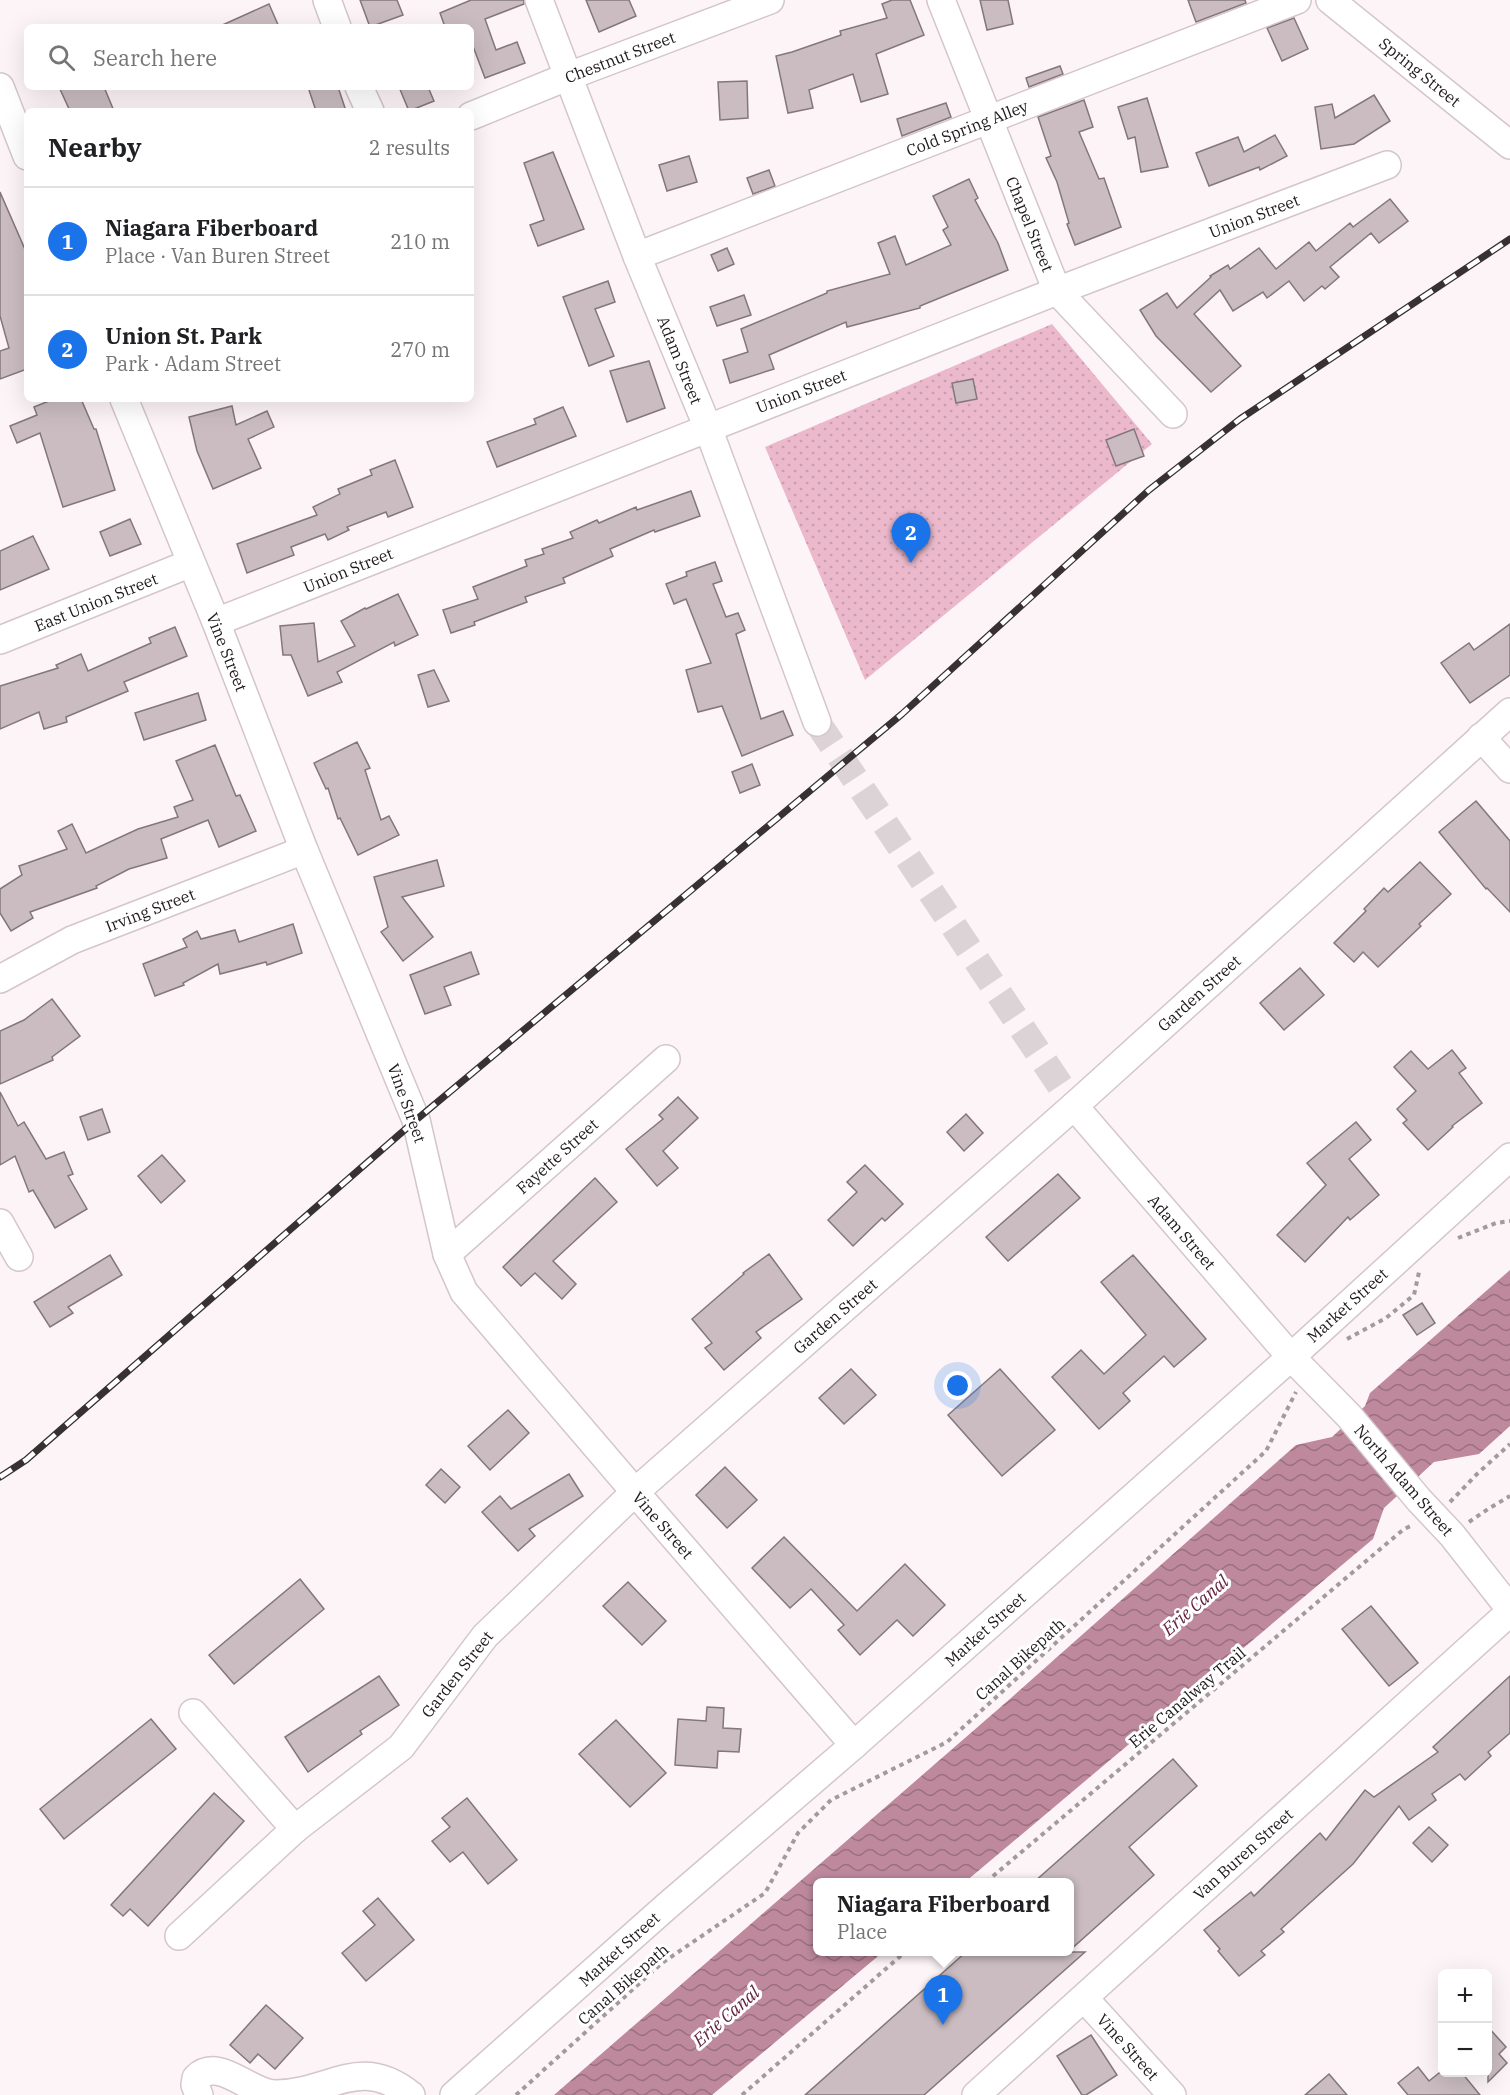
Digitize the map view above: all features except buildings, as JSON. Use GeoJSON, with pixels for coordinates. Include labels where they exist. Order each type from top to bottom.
{"type":"FeatureCollection","features":[{"type":"Feature","properties":{"kind":"street"},"geometry":{"type":"LineString","coordinates":[[327,0],[336,24]]}},
{"type":"Feature","properties":{"kind":"street","name":"Adam Street"},"geometry":{"type":"LineString","coordinates":[[539,0],[637,256],[708,428],[817,722]]}},
{"type":"Feature","properties":{"kind":"street","name":"Chestnut Street"},"geometry":{"type":"LineString","coordinates":[[474,115],[569,76],[770,0]]}},
{"type":"Feature","properties":{"kind":"street","name":"Chapel Street"},"geometry":{"type":"LineString","coordinates":[[941,0],[1057,291],[1173,414]]}},
{"type":"Feature","properties":{"kind":"street","name":"Cold Spring Alley"},"geometry":{"type":"LineString","coordinates":[[637,256],[1297,0]]}},
{"type":"Feature","properties":{"kind":"street","name":"Spring Street"},"geometry":{"type":"LineString","coordinates":[[1330,0],[1510,145]]}},
{"type":"Feature","properties":{"kind":"street"},"geometry":{"type":"LineString","coordinates":[[0,87],[24,148]]}},
{"type":"Feature","properties":{"kind":"street"},"geometry":{"type":"LineString","coordinates":[[360,90],[369,108]]}},
{"type":"Feature","properties":{"kind":"street","name":"Union Street"},"geometry":{"type":"LineString","coordinates":[[216,622],[1057,291],[1387,165]]}},
{"type":"Feature","properties":{"kind":"street","name":"Vine Street"},"geometry":{"type":"LineString","coordinates":[[125,402],[216,622],[304,850],[416,1120],[447,1254],[464,1292],[854,1745]]}},
{"type":"Feature","properties":{"kind":"street","name":"East Union Street"},"geometry":{"type":"LineString","coordinates":[[0,640],[191,563]]}},
{"type":"Feature","properties":{"kind":"street","name":"Garden Street"},"geometry":{"type":"LineString","coordinates":[[179,1936],[295,1829],[400,1747],[485,1636],[635,1492],[1074,1106],[1510,712]]}},
{"type":"Feature","properties":{"kind":"street"},"geometry":{"type":"LineString","coordinates":[[1481,737],[1510,769]]}},
{"type":"Feature","properties":{"kind":"street","name":"Irving Street"},"geometry":{"type":"LineString","coordinates":[[0,979],[72,940],[304,850]]}},
{"type":"Feature","properties":{"kind":"street","name":"Fayette Street"},"geometry":{"type":"LineString","coordinates":[[447,1254],[666,1059]]}},
{"type":"Feature","properties":{"kind":"street","name":"Adam Street"},"geometry":{"type":"LineString","coordinates":[[1074,1106],[1300,1367]]}},
{"type":"Feature","properties":{"kind":"street","name":"Market Street"},"geometry":{"type":"LineString","coordinates":[[454,2095],[659,1913],[854,1745],[1300,1367],[1510,1157]]}},
{"type":"Feature","properties":{"kind":"street"},"geometry":{"type":"LineString","coordinates":[[0,1223],[19,1257]]}},
{"type":"Feature","properties":{"kind":"street","name":"North Adam Street"},"geometry":{"type":"LineString","coordinates":[[1300,1367],[1349,1416],[1426,1508],[1452,1535],[1510,1610]]}},
{"type":"Feature","properties":{"kind":"street","name":"Van Buren Street"},"geometry":{"type":"LineString","coordinates":[[976,2095],[1510,1610]]}},
{"type":"Feature","properties":{"kind":"street"},"geometry":{"type":"LineString","coordinates":[[193,1713],[295,1829]]}},
{"type":"Feature","properties":{"kind":"street","name":"Vine Street"},"geometry":{"type":"LineString","coordinates":[[1084,1998],[1172,2095]]}},
{"type":"Feature","properties":{"kind":"street"},"geometry":{"type":"LineString","coordinates":[[199,2095],[195,2085],[196,2078],[213,2071],[228,2074],[272,2094],[309,2090],[355,2076],[371,2075],[399,2085],[411,2095]]}},
{"type":"Feature","properties":{"kind":"path"},"geometry":{"type":"LineString","coordinates":[[1455,1239],[1496,1223],[1510,1221]]}},
{"type":"Feature","properties":{"kind":"path"},"geometry":{"type":"LineString","coordinates":[[1338,1344],[1386,1318],[1414,1294],[1421,1267]]}},
{"type":"Feature","properties":{"kind":"path","name":"Canal Bikepath"},"geometry":{"type":"LineString","coordinates":[[516,2095],[662,1963],[765,1893],[798,1833],[831,1800],[947,1742],[1266,1451],[1296,1393],[1300,1367]]}},
{"type":"Feature","properties":{"kind":"path"},"geometry":{"type":"LineString","coordinates":[[1426,1508],[1510,1444]]}},
{"type":"Feature","properties":{"kind":"path"},"geometry":{"type":"LineString","coordinates":[[1452,1535],[1510,1496]]}},
{"type":"Feature","properties":{"kind":"path","name":"Erie Canalway Trail"},"geometry":{"type":"LineString","coordinates":[[991,1878],[1404,1530]]}},
{"type":"Feature","properties":{"kind":"path"},"geometry":{"type":"LineString","coordinates":[[741,2095],[900,1956]]}},
{"type":"Feature","properties":{"kind":"shaded area"},"geometry":{"type":"Polygon","coordinates":[[[1052,324],[1152,444],[865,680],[765,447],[1052,324]]]}},
{"type":"Feature","properties":{"kind":"water","name":"Erie Canal"},"geometry":{"type":"Polygon","coordinates":[[[1510,1270],[1510,1426],[1479,1454],[1434,1462],[1384,1508],[1373,1539],[970,1878],[813,1878],[813,1956],[878,1956],[712,2095],[554,2095],[1011,1698],[1296,1445],[1332,1437],[1365,1406],[1370,1393],[1510,1270]]]}},
{"type":"Feature","properties":{"kind":"tunnel"},"geometry":{"type":"LineString","coordinates":[[817,722],[1074,1106]]}},
{"type":"Feature","properties":{"kind":"railway"},"geometry":{"type":"LineString","coordinates":[[0,1477],[26,1460],[416,1120],[902,714],[1149,490],[1240,419],[1510,239]]}},
{"type":"Feature","properties":{"kind":"place","name":"Union St. Park"},"geometry":{"type":"Point","coordinates":[911,563]}},
{"type":"Feature","properties":{"kind":"place","name":"Niagara Fiberboard"},"geometry":{"type":"Point","coordinates":[943,2025]}}]}
